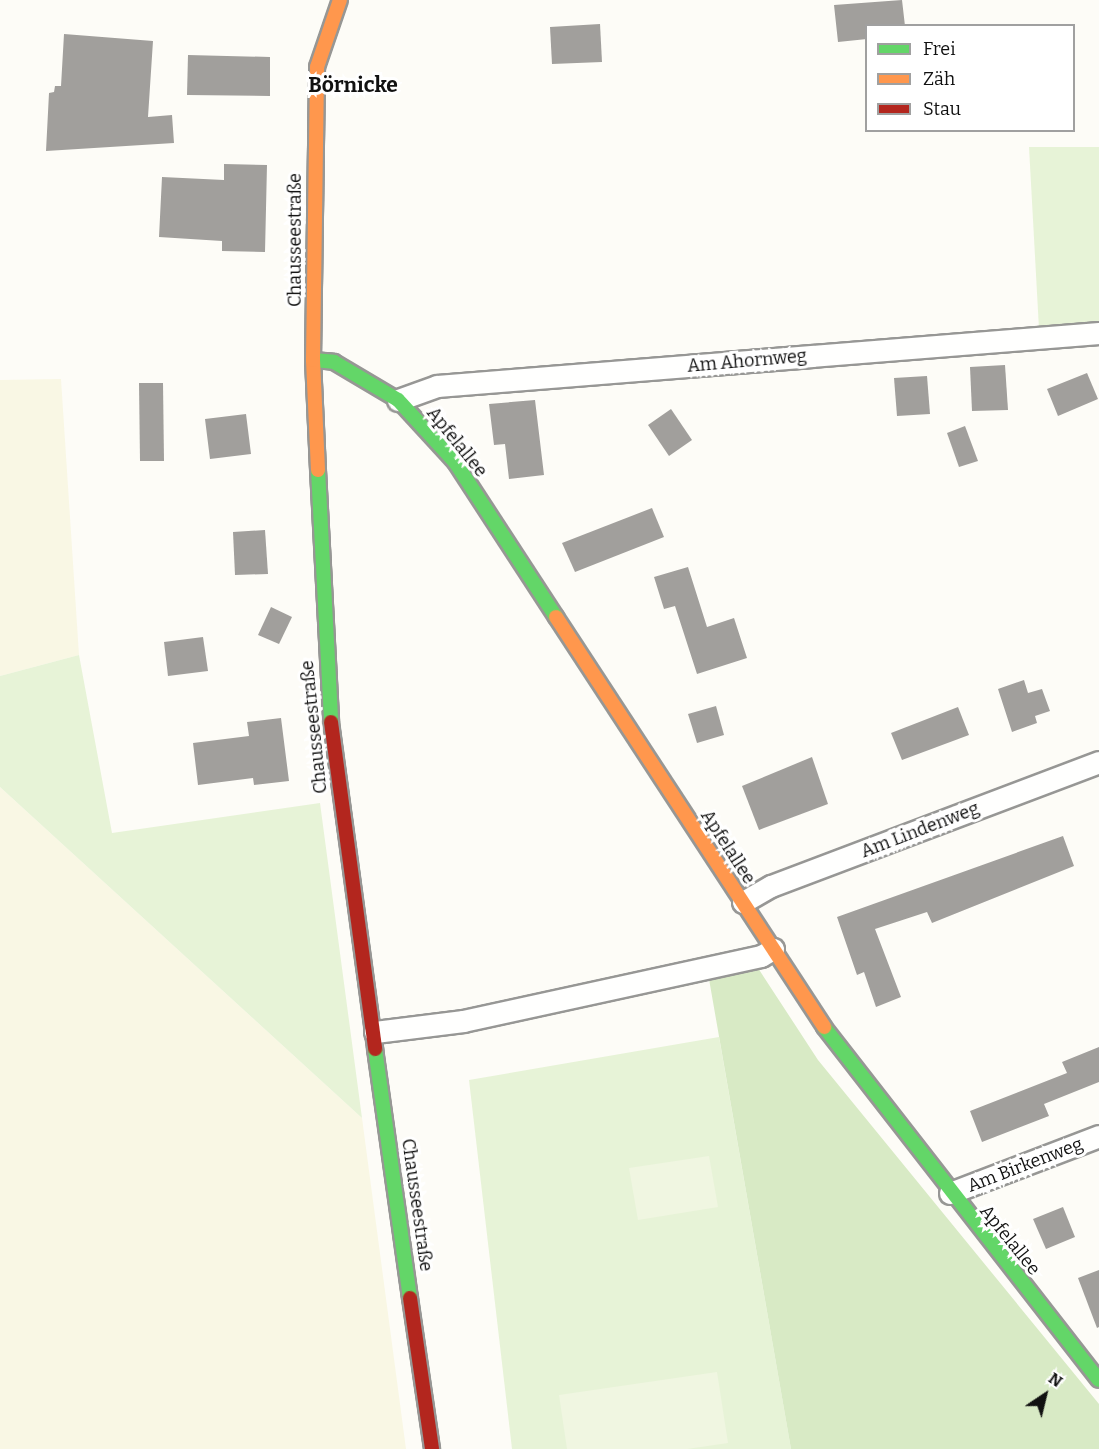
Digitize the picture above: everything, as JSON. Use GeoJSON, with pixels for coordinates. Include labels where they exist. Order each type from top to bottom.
{"type":"FeatureCollection","features":[{"type":"Feature","properties":{"kind":"main road","name":"Chausseestraße"},"geometry":{"type":"LineString","coordinates":[[340,0],[317,67],[313,360],[326,669],[340,806],[375,1032],[432,1449]]}},
{"type":"Feature","properties":{"kind":"main road","name":"Apfelallee"},"geometry":{"type":"LineString","coordinates":[[313,360],[334,362],[398,400],[455,462],[828,1032],[950,1193],[1099,1380]]}},
{"type":"Feature","properties":{"kind":"street","name":"Am Ahornweg"},"geometry":{"type":"LineString","coordinates":[[398,400],[437,386],[1099,333]]}},
{"type":"Feature","properties":{"kind":"street","name":"Am Lindenweg"},"geometry":{"type":"LineString","coordinates":[[743,902],[771,886],[1099,762]]}},
{"type":"Feature","properties":{"kind":"street"},"geometry":{"type":"LineString","coordinates":[[375,1032],[463,1021],[761,956],[773,949]]}},
{"type":"Feature","properties":{"kind":"street","name":"Am Birkenweg"},"geometry":{"type":"LineString","coordinates":[[950,1193],[1099,1136]]}},
{"type":"Feature","properties":{"kind":"shaded area"},"geometry":{"type":"Polygon","coordinates":[[[61,379],[79,655],[0,676],[0,380],[61,379]]]}},
{"type":"Feature","properties":{"kind":"shaded area"},"geometry":{"type":"Polygon","coordinates":[[[0,787],[362,1118],[406,1449],[0,1449],[0,787]]]}},
{"type":"Feature","properties":{"kind":"green space"},"geometry":{"type":"Polygon","coordinates":[[[1029,147],[1099,147],[1099,324],[1039,329],[1029,147]]]}},
{"type":"Feature","properties":{"kind":"green space"},"geometry":{"type":"Polygon","coordinates":[[[79,655],[112,833],[320,803],[362,1118],[0,787],[0,676],[79,655]]]}},
{"type":"Feature","properties":{"kind":"green space"},"geometry":{"type":"Polygon","coordinates":[[[758,968],[818,1060],[1099,1404],[1099,1449],[791,1449],[709,979],[758,968]]]}},
{"type":"Feature","properties":{"kind":"green space"},"geometry":{"type":"Polygon","coordinates":[[[719,1037],[791,1449],[512,1449],[469,1080],[719,1037]]]}},
{"type":"Feature","properties":{"kind":"green space"},"geometry":{"type":"Polygon","coordinates":[[[709,1156],[718,1207],[638,1220],[629,1168],[709,1156]]]}},
{"type":"Feature","properties":{"kind":"green space"},"geometry":{"type":"Polygon","coordinates":[[[717,1372],[728,1443],[687,1449],[567,1449],[559,1395],[717,1372]]]}},
{"type":"Feature","properties":{"kind":"building"},"geometry":{"type":"Polygon","coordinates":[[[902,0],[905,24],[865,24],[865,39],[838,42],[834,5],[902,0]]]}},
{"type":"Feature","properties":{"kind":"building"},"geometry":{"type":"Polygon","coordinates":[[[600,24],[602,62],[552,64],[550,27],[600,24]]]}},
{"type":"Feature","properties":{"kind":"building"},"geometry":{"type":"Polygon","coordinates":[[[64,34],[153,41],[148,117],[172,115],[174,143],[46,151],[49,93],[54,92],[55,86],[61,86],[64,34]]]}},
{"type":"Feature","properties":{"kind":"building"},"geometry":{"type":"Polygon","coordinates":[[[188,55],[270,57],[270,96],[187,95],[188,55]]]}},
{"type":"Feature","properties":{"kind":"building"},"geometry":{"type":"Polygon","coordinates":[[[224,164],[267,165],[265,252],[222,251],[222,241],[159,237],[162,177],[224,180],[224,164]]]}},
{"type":"Feature","properties":{"kind":"building"},"geometry":{"type":"Polygon","coordinates":[[[1005,365],[1008,410],[972,411],[970,367],[1005,365]]]}},
{"type":"Feature","properties":{"kind":"building"},"geometry":{"type":"Polygon","coordinates":[[[1087,373],[1098,399],[1058,416],[1047,389],[1087,373]]]}},
{"type":"Feature","properties":{"kind":"building"},"geometry":{"type":"Polygon","coordinates":[[[927,376],[930,414],[897,416],[894,378],[927,376]]]}},
{"type":"Feature","properties":{"kind":"building"},"geometry":{"type":"Polygon","coordinates":[[[139,383],[163,383],[164,461],[140,461],[139,383]]]}},
{"type":"Feature","properties":{"kind":"building"},"geometry":{"type":"Polygon","coordinates":[[[535,400],[544,475],[509,479],[505,444],[494,445],[489,404],[535,400]]]}},
{"type":"Feature","properties":{"kind":"building"},"geometry":{"type":"Polygon","coordinates":[[[671,409],[692,440],[669,456],[648,425],[671,409]]]}},
{"type":"Feature","properties":{"kind":"building"},"geometry":{"type":"Polygon","coordinates":[[[246,414],[251,454],[210,459],[205,419],[246,414]]]}},
{"type":"Feature","properties":{"kind":"building"},"geometry":{"type":"Polygon","coordinates":[[[965,426],[978,461],[959,467],[947,433],[965,426]]]}},
{"type":"Feature","properties":{"kind":"building"},"geometry":{"type":"Polygon","coordinates":[[[652,508],[664,537],[575,572],[562,543],[652,508]]]}},
{"type":"Feature","properties":{"kind":"building"},"geometry":{"type":"Polygon","coordinates":[[[265,530],[268,574],[235,575],[233,532],[265,530]]]}},
{"type":"Feature","properties":{"kind":"building"},"geometry":{"type":"Polygon","coordinates":[[[688,567],[707,627],[734,618],[747,658],[697,674],[675,606],[664,609],[654,577],[688,567]]]}},
{"type":"Feature","properties":{"kind":"building"},"geometry":{"type":"Polygon","coordinates":[[[271,607],[292,617],[279,644],[258,635],[271,607]]]}},
{"type":"Feature","properties":{"kind":"building"},"geometry":{"type":"Polygon","coordinates":[[[203,637],[208,671],[168,676],[164,642],[203,637]]]}},
{"type":"Feature","properties":{"kind":"building"},"geometry":{"type":"Polygon","coordinates":[[[1024,680],[1028,693],[1042,689],[1050,711],[1035,716],[1037,723],[1012,732],[998,689],[1024,680]]]}},
{"type":"Feature","properties":{"kind":"building"},"geometry":{"type":"Polygon","coordinates":[[[716,706],[724,735],[697,743],[688,714],[716,706]]]}},
{"type":"Feature","properties":{"kind":"building"},"geometry":{"type":"Polygon","coordinates":[[[958,707],[969,735],[902,760],[891,733],[958,707]]]}},
{"type":"Feature","properties":{"kind":"building"},"geometry":{"type":"Polygon","coordinates":[[[281,718],[289,781],[254,785],[253,778],[198,785],[193,743],[249,736],[247,722],[281,718]]]}},
{"type":"Feature","properties":{"kind":"building"},"geometry":{"type":"Polygon","coordinates":[[[812,757],[828,804],[759,830],[742,786],[812,757]]]}},
{"type":"Feature","properties":{"kind":"building"},"geometry":{"type":"Polygon","coordinates":[[[1063,836],[1074,866],[932,923],[927,912],[875,929],[901,997],[876,1007],[864,972],[857,975],[837,917],[1063,836]]]}},
{"type":"Feature","properties":{"kind":"building"},"geometry":{"type":"Polygon","coordinates":[[[1099,1047],[1099,1082],[1044,1104],[1049,1116],[982,1142],[970,1111],[1067,1073],[1062,1062],[1099,1047]]]}},
{"type":"Feature","properties":{"kind":"building"},"geometry":{"type":"Polygon","coordinates":[[[1063,1207],[1075,1237],[1046,1249],[1033,1219],[1063,1207]]]}},
{"type":"Feature","properties":{"kind":"building"},"geometry":{"type":"Polygon","coordinates":[[[1099,1270],[1099,1327],[1097,1328],[1078,1278],[1099,1270]]]}},
{"type":"Feature","properties":{"kind":"traffic: fast"},"geometry":{"type":"LineString","coordinates":[[313,360],[334,362],[398,400],[455,462],[556,617]]}},
{"type":"Feature","properties":{"kind":"traffic: fast"},"geometry":{"type":"LineString","coordinates":[[318,470],[331,722]]}},
{"type":"Feature","properties":{"kind":"traffic: fast"},"geometry":{"type":"LineString","coordinates":[[824,1027],[1099,1380]]}},
{"type":"Feature","properties":{"kind":"traffic: fast"},"geometry":{"type":"LineString","coordinates":[[375,1049],[410,1298]]}},
{"type":"Feature","properties":{"kind":"traffic: slow"},"geometry":{"type":"LineString","coordinates":[[318,470],[313,360],[317,67],[340,0]]}},
{"type":"Feature","properties":{"kind":"traffic: slow"},"geometry":{"type":"LineString","coordinates":[[556,617],[824,1027]]}},
{"type":"Feature","properties":{"kind":"traffic: jam"},"geometry":{"type":"LineString","coordinates":[[331,722],[375,1049]]}},
{"type":"Feature","properties":{"kind":"traffic: jam"},"geometry":{"type":"LineString","coordinates":[[410,1298],[432,1449]]}},
{"type":"Feature","properties":{"kind":"district","name":"Börnicke"},"geometry":{"type":"Point","coordinates":[353,85]}}]}
